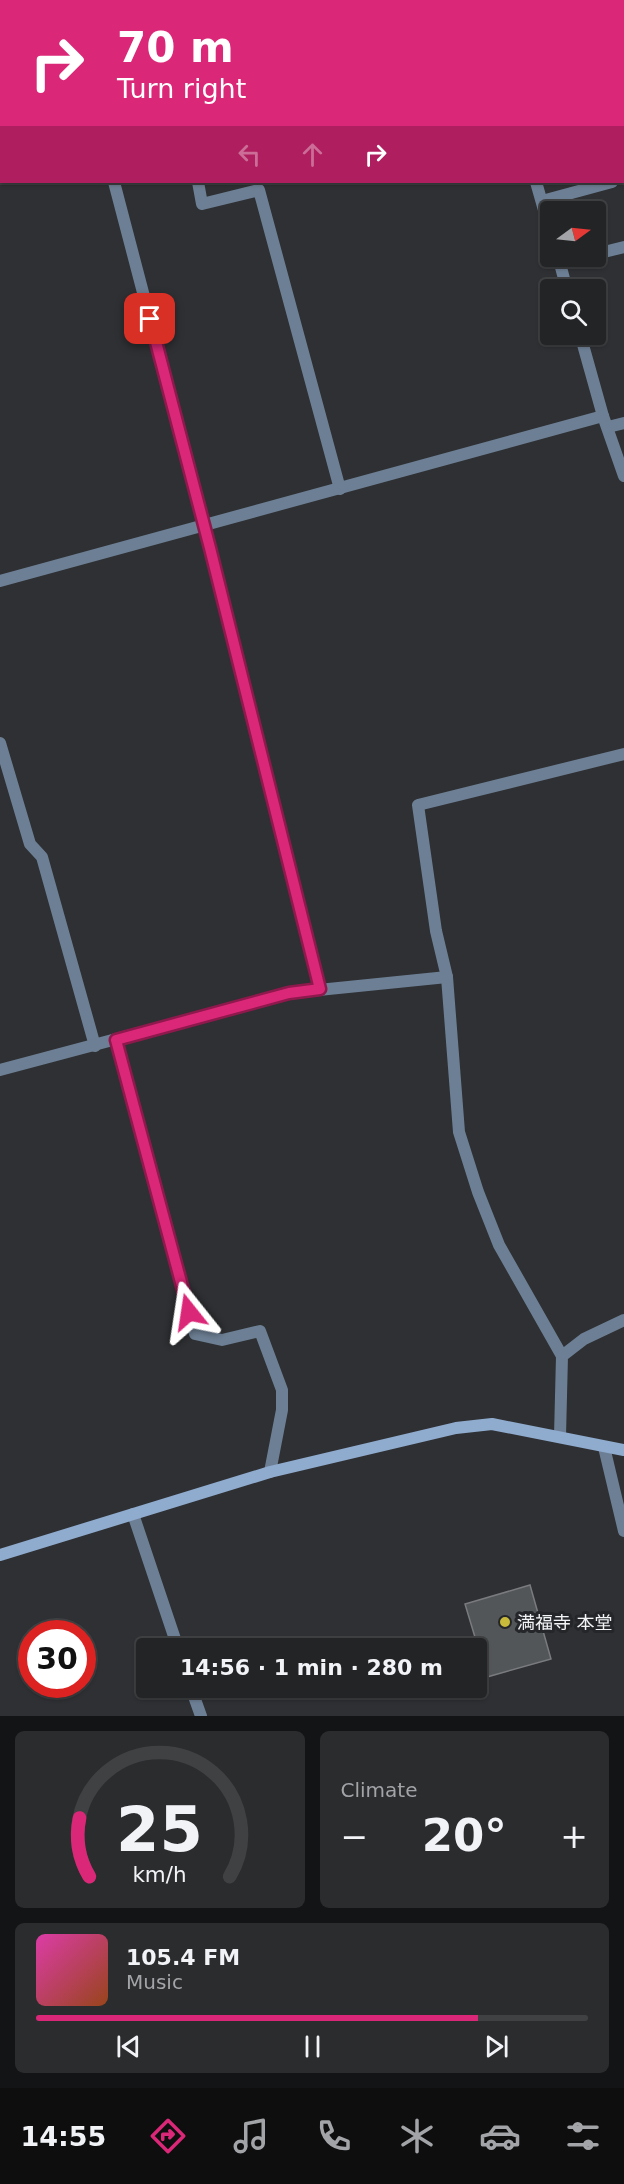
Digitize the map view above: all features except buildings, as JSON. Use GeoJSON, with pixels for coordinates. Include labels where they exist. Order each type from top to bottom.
{"type":"FeatureCollection","features":[{"type":"Feature","properties":{"kind":"street"},"geometry":{"type":"LineString","coordinates":[[114,183],[204,525],[320,989]]}},
{"type":"Feature","properties":{"kind":"street"},"geometry":{"type":"LineString","coordinates":[[198,183],[202,204],[259,190],[340,489]]}},
{"type":"Feature","properties":{"kind":"street"},"geometry":{"type":"LineString","coordinates":[[536,183],[542,201],[608,183]]}},
{"type":"Feature","properties":{"kind":"street"},"geometry":{"type":"LineString","coordinates":[[606,252],[624,247]]}},
{"type":"Feature","properties":{"kind":"street"},"geometry":{"type":"LineString","coordinates":[[583,345],[624,476]]}},
{"type":"Feature","properties":{"kind":"street"},"geometry":{"type":"LineString","coordinates":[[0,581],[340,489],[606,421],[624,423]]}},
{"type":"Feature","properties":{"kind":"street"},"geometry":{"type":"LineString","coordinates":[[0,743],[30,844],[42,857],[96,1046]]}},
{"type":"Feature","properties":{"kind":"street"},"geometry":{"type":"LineString","coordinates":[[560,1436],[562,1356],[499,1245],[478,1192],[459,1132],[447,976],[436,931],[418,805],[624,754]]}},
{"type":"Feature","properties":{"kind":"street"},"geometry":{"type":"LineString","coordinates":[[0,1070],[289,993],[447,976]]}},
{"type":"Feature","properties":{"kind":"street"},"geometry":{"type":"LineString","coordinates":[[116,1040],[195,1335],[222,1340],[260,1331],[282,1390],[282,1410],[270,1472]]}},
{"type":"Feature","properties":{"kind":"street"},"geometry":{"type":"LineString","coordinates":[[562,1356],[584,1339],[624,1320]]}},
{"type":"Feature","properties":{"kind":"street"},"geometry":{"type":"LineString","coordinates":[[0,1555],[270,1472],[456,1428],[492,1424],[624,1450]]}},
{"type":"Feature","properties":{"kind":"street"},"geometry":{"type":"LineString","coordinates":[[604,1447],[624,1531]]}},
{"type":"Feature","properties":{"kind":"street"},"geometry":{"type":"LineString","coordinates":[[133,1514],[175,1638]]}},
{"type":"Feature","properties":{"kind":"street"},"geometry":{"type":"LineString","coordinates":[[195,1698],[201,1716]]}},
{"type":"Feature","properties":{"kind":"place","name":"満福寺 本堂"},"geometry":{"type":"Point","coordinates":[505,1622]}},
{"type":"Feature","properties":{"kind":"route"},"geometry":{"type":"LineString","coordinates":[[150,319],[210,548],[320,989],[289,993],[116,1040],[189,1312]]}}]}
